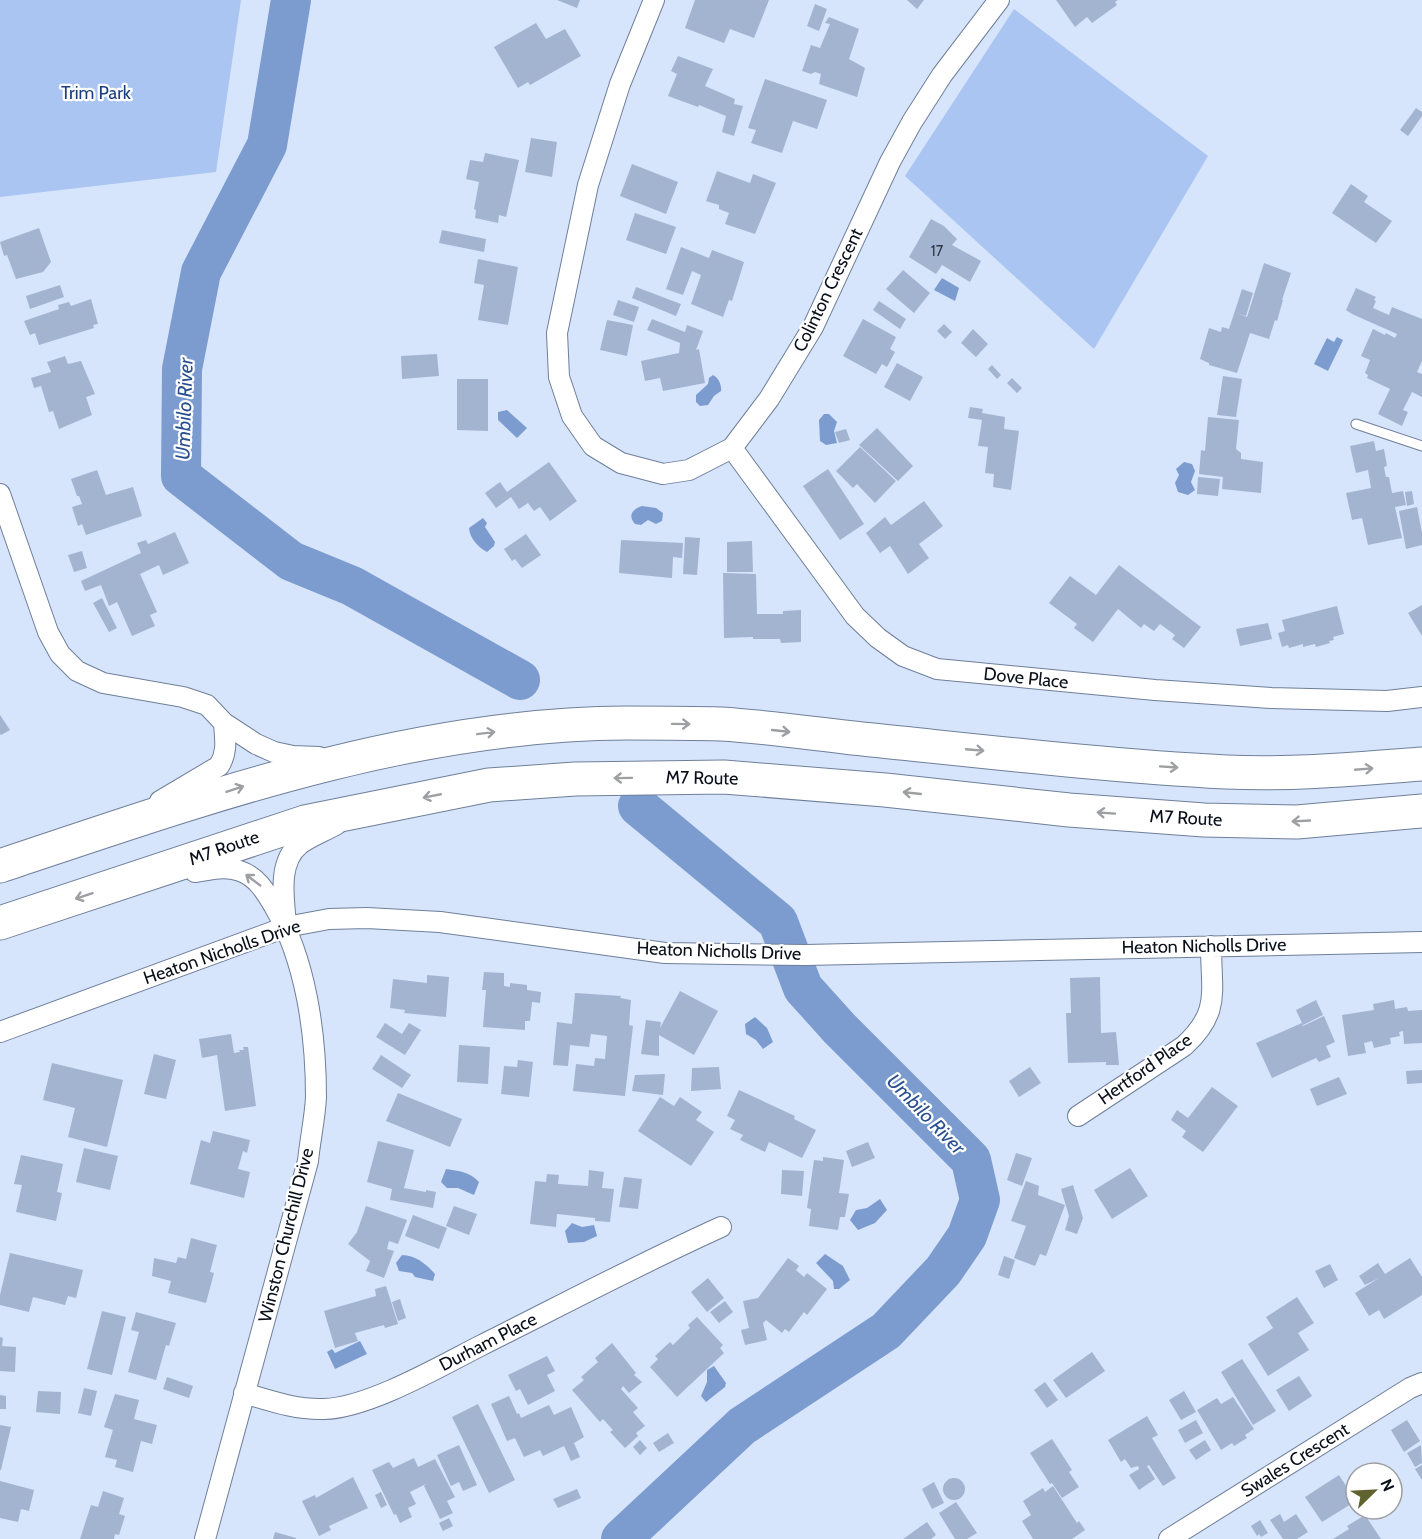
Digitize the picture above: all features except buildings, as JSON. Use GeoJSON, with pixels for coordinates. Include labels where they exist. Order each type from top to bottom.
{"type":"FeatureCollection","features":[{"type":"Feature","properties":{"kind":"highway"},"geometry":{"type":"LineString","coordinates":[[0,866],[246,786],[347,758],[484,733],[559,726],[624,723],[723,724],[970,750],[1227,772],[1318,773],[1422,764]]}},
{"type":"Feature","properties":{"kind":"highway","name":"M7 Route"},"geometry":{"type":"LineString","coordinates":[[0,923],[294,826],[489,785],[575,779],[724,777],[885,790],[1070,810],[1204,820],[1297,822],[1422,811]]}},
{"type":"Feature","properties":{"kind":"street","name":"Colinton Crescent"},"geometry":{"type":"LineString","coordinates":[[654,0],[620,84],[588,185],[557,333],[559,377],[572,416],[593,446],[621,463],[663,474],[689,470],[732,448],[769,399],[813,327],[890,162],[912,122],[942,75],[999,0]]}},
{"type":"Feature","properties":{"kind":"street","name":"Dove Place"},"geometry":{"type":"LineString","coordinates":[[732,448],[855,616],[903,656],[937,669],[1155,690],[1271,698],[1388,701],[1422,697]]}},
{"type":"Feature","properties":{"kind":"street"},"geometry":{"type":"LineString","coordinates":[[0,494],[48,632],[77,671],[103,683],[183,697],[207,705],[224,723],[256,744],[274,752],[293,756],[347,758]]}},
{"type":"Feature","properties":{"kind":"street"},"geometry":{"type":"LineString","coordinates":[[111,829],[219,766],[226,747],[224,723]]}},
{"type":"Feature","properties":{"kind":"street"},"geometry":{"type":"LineString","coordinates":[[286,927],[283,881],[291,856],[299,845],[364,810]]}},
{"type":"Feature","properties":{"kind":"street"},"geometry":{"type":"LineString","coordinates":[[126,881],[222,867],[239,871],[252,878],[263,888],[286,927]]}},
{"type":"Feature","properties":{"kind":"street","name":"Heaton Nicholls Drive"},"geometry":{"type":"LineString","coordinates":[[0,1032],[286,927],[329,919],[367,918],[430,922],[665,953],[805,955],[1422,942]]}},
{"type":"Feature","properties":{"kind":"street","name":"Winston Churchill Drive"},"geometry":{"type":"LineString","coordinates":[[205,1539],[308,1161],[316,1098],[313,1051],[307,998],[299,964],[286,927]]}},
{"type":"Feature","properties":{"kind":"street","name":"Hertford Place"},"geometry":{"type":"LineString","coordinates":[[1078,1116],[1184,1046],[1199,1032],[1211,1008],[1210,946]]}},
{"type":"Feature","properties":{"kind":"street","name":"Durham Place"},"geometry":{"type":"LineString","coordinates":[[244,1392],[294,1408],[326,1409],[367,1400],[445,1364],[664,1253],[721,1227]]}},
{"type":"Feature","properties":{"kind":"street","name":"Swales Crescent"},"geometry":{"type":"LineString","coordinates":[[1169,1539],[1410,1388],[1422,1383]]}},
{"type":"Feature","properties":{"kind":"lane"},"geometry":{"type":"LineString","coordinates":[[1356,424],[1422,446]]}},
{"type":"Feature","properties":{"kind":"green space","name":"Trim Park"},"geometry":{"type":"Polygon","coordinates":[[[0,0],[241,0],[216,172],[0,197],[0,0]]]}},
{"type":"Feature","properties":{"kind":"green space"},"geometry":{"type":"Polygon","coordinates":[[[1014,9],[1208,156],[1094,349],[905,176],[1014,9]]]}},
{"type":"Feature","properties":{"kind":"shaded area"},"geometry":{"type":"Polygon","coordinates":[[[942,278],[959,288],[955,301],[934,290],[942,278]]]}},
{"type":"Feature","properties":{"kind":"shaded area"},"geometry":{"type":"Polygon","coordinates":[[[1337,337],[1343,340],[1328,371],[1314,364],[1327,338],[1334,342],[1337,337]]]}},
{"type":"Feature","properties":{"kind":"shaded area"},"geometry":{"type":"Polygon","coordinates":[[[713,375],[721,386],[721,391],[708,405],[700,406],[696,402],[696,395],[708,384],[709,378],[713,375]]]}},
{"type":"Feature","properties":{"kind":"shaded area"},"geometry":{"type":"Polygon","coordinates":[[[507,410],[527,428],[517,438],[498,420],[498,412],[507,410]]]}},
{"type":"Feature","properties":{"kind":"shaded area"},"geometry":{"type":"Polygon","coordinates":[[[824,414],[829,414],[837,422],[834,431],[837,443],[826,445],[820,441],[819,420],[824,414]]]}},
{"type":"Feature","properties":{"kind":"shaded area"},"geometry":{"type":"Polygon","coordinates":[[[1184,462],[1192,464],[1195,471],[1191,482],[1195,490],[1188,495],[1178,492],[1175,483],[1179,475],[1176,469],[1184,462]]]}},
{"type":"Feature","properties":{"kind":"shaded area"},"geometry":{"type":"Polygon","coordinates":[[[642,506],[656,508],[663,513],[662,521],[656,524],[648,520],[641,525],[635,524],[631,515],[642,506]]]}},
{"type":"Feature","properties":{"kind":"shaded area"},"geometry":{"type":"Polygon","coordinates":[[[483,518],[487,523],[485,527],[495,542],[487,552],[475,542],[469,528],[483,518]]]}},
{"type":"Feature","properties":{"kind":"shaded area"},"geometry":{"type":"Polygon","coordinates":[[[755,1017],[767,1028],[773,1042],[763,1049],[756,1040],[746,1034],[745,1024],[755,1017]]]}},
{"type":"Feature","properties":{"kind":"shaded area"},"geometry":{"type":"Polygon","coordinates":[[[446,1169],[464,1172],[476,1179],[479,1182],[474,1195],[458,1188],[447,1188],[441,1182],[446,1169]]]}},
{"type":"Feature","properties":{"kind":"shaded area"},"geometry":{"type":"Polygon","coordinates":[[[880,1199],[887,1210],[875,1223],[858,1230],[850,1220],[856,1210],[867,1208],[880,1199]]]}},
{"type":"Feature","properties":{"kind":"shaded area"},"geometry":{"type":"Polygon","coordinates":[[[572,1223],[582,1227],[594,1225],[597,1236],[584,1242],[568,1243],[565,1231],[572,1223]]]}},
{"type":"Feature","properties":{"kind":"shaded area"},"geometry":{"type":"Polygon","coordinates":[[[825,1254],[843,1266],[850,1280],[839,1289],[834,1289],[833,1281],[816,1263],[825,1254]]]}},
{"type":"Feature","properties":{"kind":"shaded area"},"geometry":{"type":"Polygon","coordinates":[[[402,1255],[425,1264],[435,1274],[433,1281],[399,1271],[396,1263],[402,1255]]]}},
{"type":"Feature","properties":{"kind":"shaded area"},"geometry":{"type":"Polygon","coordinates":[[[360,1341],[367,1354],[335,1369],[327,1352],[332,1349],[335,1353],[360,1341]]]}},
{"type":"Feature","properties":{"kind":"shaded area"},"geometry":{"type":"Polygon","coordinates":[[[714,1366],[726,1383],[725,1387],[706,1402],[701,1396],[707,1382],[707,1370],[714,1366]]]}},
{"type":"Feature","properties":{"kind":"waterway","name":"Umbilo River"},"geometry":{"type":"LineString","coordinates":[[291,0],[267,145],[201,272],[182,369],[181,476],[291,561],[352,586],[520,680]]}},
{"type":"Feature","properties":{"kind":"waterway","name":"Umbilo River"},"geometry":{"type":"LineString","coordinates":[[621,1539],[742,1426],[886,1331],[943,1271],[967,1236],[980,1200],[971,1160],[839,1028],[803,988],[778,922],[638,806]]}}]}
